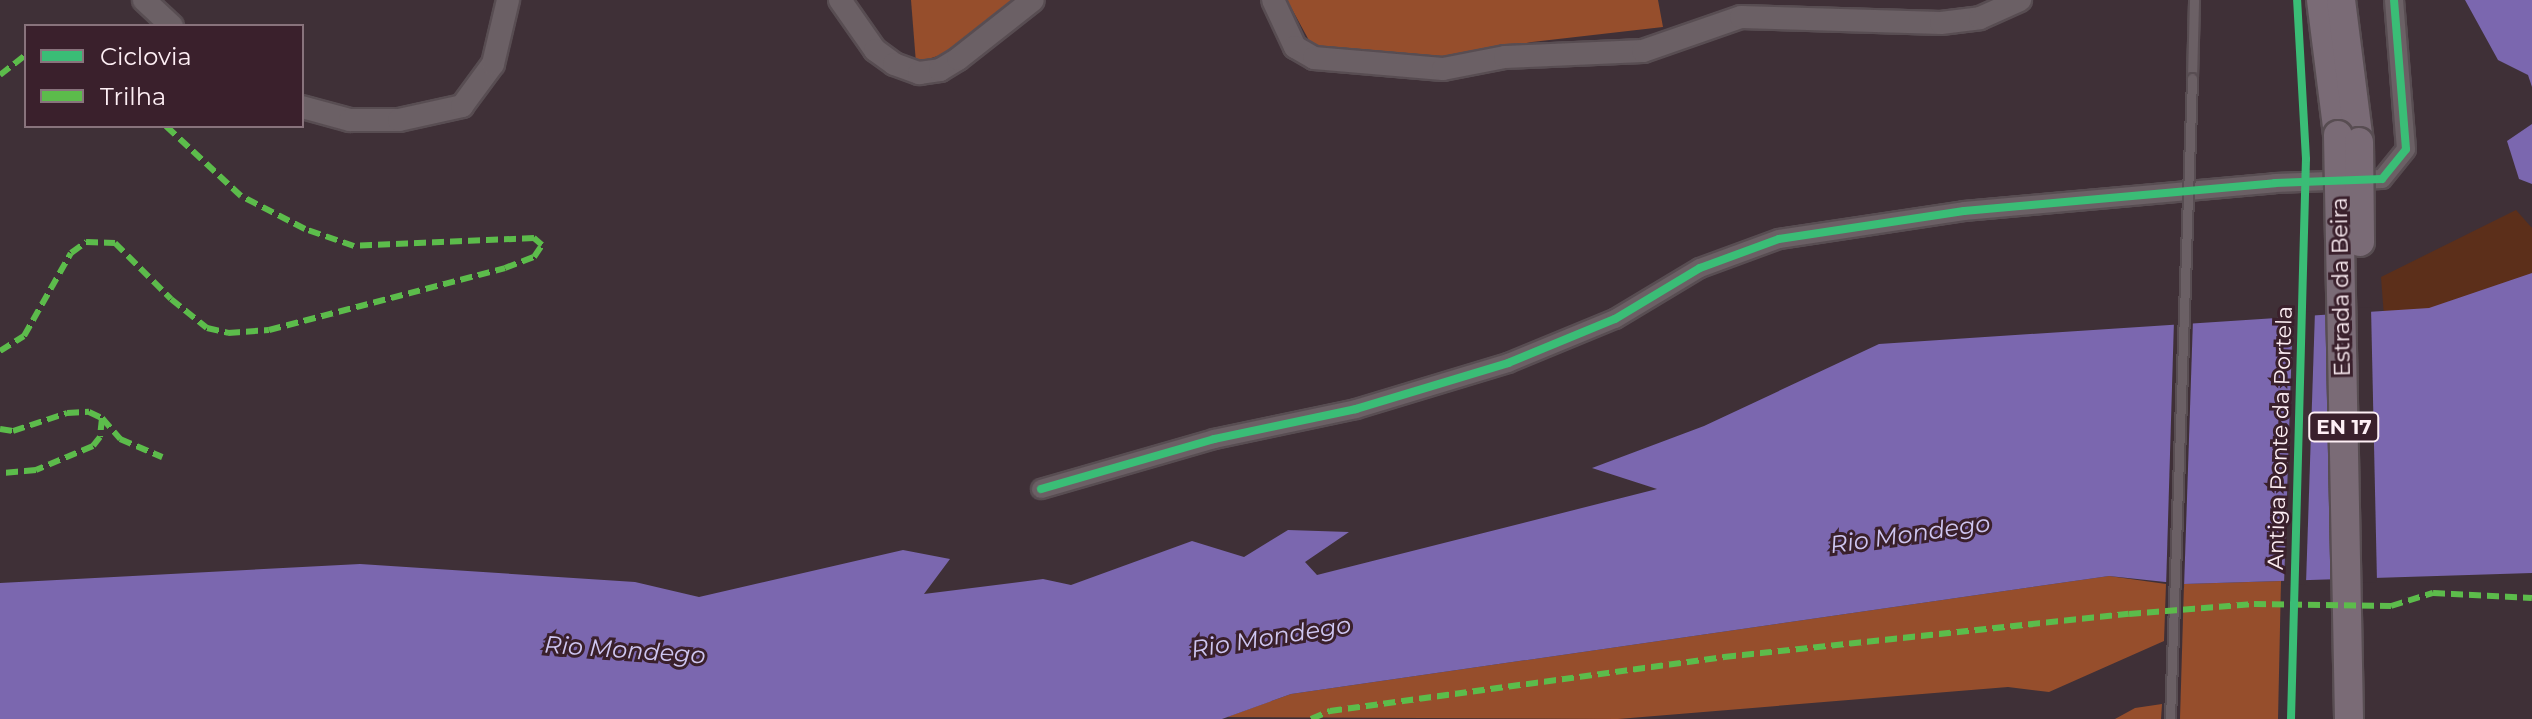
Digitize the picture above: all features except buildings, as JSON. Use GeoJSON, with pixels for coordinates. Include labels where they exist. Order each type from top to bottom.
{"type":"FeatureCollection","features":[{"type":"Feature","properties":{"kind":"main road","name":"Estrada da Beira"},"geometry":{"type":"LineString","coordinates":[[2321,0],[2348,138],[2349,719]]}},
{"type":"Feature","properties":{"kind":"main road","name":"Estrada da Beira"},"geometry":{"type":"LineString","coordinates":[[2341,0],[2365,719]]}},
{"type":"Feature","properties":{"kind":"street"},"geometry":{"type":"LineString","coordinates":[[144,0],[170,24]]}},
{"type":"Feature","properties":{"kind":"street"},"geometry":{"type":"LineString","coordinates":[[304,108],[350,120],[399,120],[462,106],[493,64],[508,0]]}},
{"type":"Feature","properties":{"kind":"street"},"geometry":{"type":"LineString","coordinates":[[840,0],[875,50],[894,64],[919,73],[949,64],[1033,0]]}},
{"type":"Feature","properties":{"kind":"street"},"geometry":{"type":"LineString","coordinates":[[1273,0],[1295,47],[1314,58],[1443,69],[1520,55],[1643,51],[1741,17],[1941,23],[1980,18],[2020,0]]}},
{"type":"Feature","properties":{"kind":"street"},"geometry":{"type":"LineString","coordinates":[[1041,489],[1214,439],[1356,409],[1508,363],[1615,319],[1700,268],[1779,239],[1979,210],[2382,179],[2406,149],[2394,0]]}},
{"type":"Feature","properties":{"kind":"lane"},"geometry":{"type":"LineString","coordinates":[[2170,719],[2194,0]]}},
{"type":"Feature","properties":{"kind":"shaded area"},"geometry":{"type":"Polygon","coordinates":[[[911,0],[1016,0],[956,50],[916,63],[911,0]]]}},
{"type":"Feature","properties":{"kind":"shaded area"},"geometry":{"type":"Polygon","coordinates":[[[1287,0],[1658,0],[1663,27],[1532,42],[1444,58],[1339,54],[1311,44],[1287,0]]]}},
{"type":"Feature","properties":{"kind":"shaded area"},"geometry":{"type":"Polygon","coordinates":[[[2516,210],[2532,228],[2532,463],[2392,423],[2381,277],[2516,210]]]}},
{"type":"Feature","properties":{"kind":"shaded area"},"geometry":{"type":"Polygon","coordinates":[[[2109,576],[2166,584],[2164,641],[2049,692],[2008,687],[1618,719],[1227,717],[1291,694],[2109,576]]]}},
{"type":"Feature","properties":{"kind":"shaded area"},"geometry":{"type":"Polygon","coordinates":[[[2281,581],[2278,719],[2180,719],[2184,584],[2281,581]]]}},
{"type":"Feature","properties":{"kind":"shaded area"},"geometry":{"type":"Polygon","coordinates":[[[2162,704],[2161,719],[2115,719],[2135,708],[2162,704]]]}},
{"type":"Feature","properties":{"kind":"water"},"geometry":{"type":"Polygon","coordinates":[[[2465,0],[2532,0],[2532,87],[2528,75],[2498,60],[2465,0]]]}},
{"type":"Feature","properties":{"kind":"water"},"geometry":{"type":"Polygon","coordinates":[[[2532,124],[2532,184],[2519,179],[2507,141],[2532,124]]]}},
{"type":"Feature","properties":{"kind":"water","name":"Rio Mondego"},"geometry":{"type":"Polygon","coordinates":[[[2532,273],[2532,573],[2184,584],[2109,576],[1291,694],[1222,719],[0,719],[0,583],[360,564],[635,582],[699,597],[903,550],[950,559],[924,594],[1043,579],[1071,585],[1192,541],[1244,557],[1288,530],[1349,532],[1305,562],[1317,575],[1657,489],[1592,468],[1704,426],[1879,344],[2429,308],[2532,273]]]}},
{"type":"Feature","properties":{"kind":"pier"},"geometry":{"type":"Polygon","coordinates":[[[2371,307],[2377,582],[2335,583],[2331,310],[2371,307]]]}},
{"type":"Feature","properties":{"kind":"pier"},"geometry":{"type":"Polygon","coordinates":[[[2315,311],[2306,584],[2284,585],[2293,312],[2315,311]]]}},
{"type":"Feature","properties":{"kind":"pier"},"geometry":{"type":"Polygon","coordinates":[[[2193,319],[2184,588],[2166,588],[2174,320],[2193,319]]]}},
{"type":"Feature","properties":{"kind":"marked path"},"geometry":{"type":"LineString","coordinates":[[0,75],[24,57]]}},
{"type":"Feature","properties":{"kind":"marked path"},"geometry":{"type":"LineString","coordinates":[[0,351],[24,336],[71,253],[86,242],[115,243],[171,299],[207,328],[228,333],[269,330],[505,268],[534,257],[542,245],[534,238],[354,246],[305,229],[241,196],[168,128]]}},
{"type":"Feature","properties":{"kind":"marked path"},"geometry":{"type":"LineString","coordinates":[[0,429],[13,431],[67,413],[89,412],[102,418],[100,437],[93,446],[36,470],[0,473]]}},
{"type":"Feature","properties":{"kind":"marked path"},"geometry":{"type":"LineString","coordinates":[[102,418],[120,439],[162,457]]}},
{"type":"Feature","properties":{"kind":"marked path"},"geometry":{"type":"LineString","coordinates":[[1311,719],[1330,711],[1724,657],[2129,614],[2254,604],[2391,606],[2433,593],[2532,598]]}},
{"type":"Feature","properties":{"kind":"cycle path","name":"Antiga Ponte da Portela"},"geometry":{"type":"LineString","coordinates":[[2291,719],[2306,159],[2297,0]]}},
{"type":"Feature","properties":{"kind":"cycle path"},"geometry":{"type":"LineString","coordinates":[[1041,489],[1214,439],[1356,409],[1508,363],[1615,319],[1700,268],[1779,239],[1964,211],[2275,183],[2382,179],[2406,149],[2394,0]]}}]}
